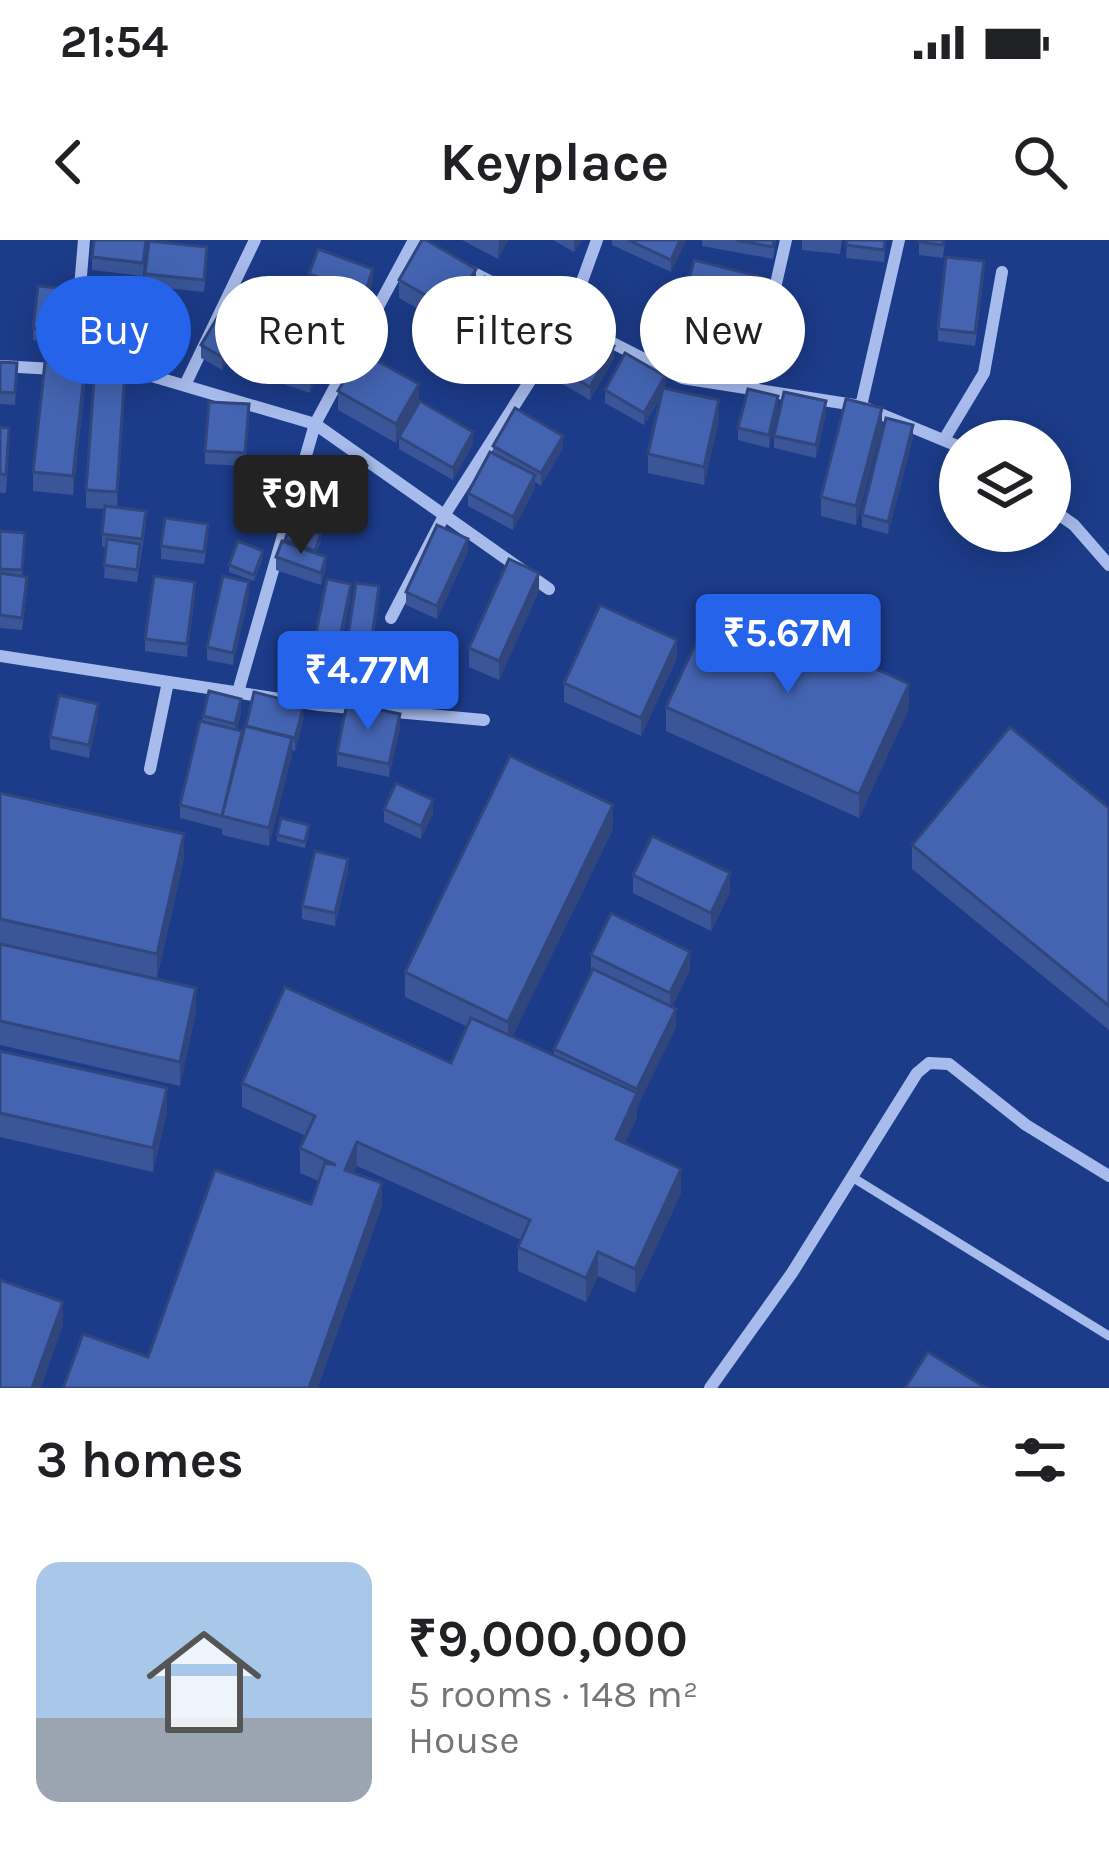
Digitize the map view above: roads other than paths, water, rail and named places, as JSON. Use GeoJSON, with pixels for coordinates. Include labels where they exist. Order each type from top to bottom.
{"type":"FeatureCollection","features":[{"type":"Feature","properties":{"kind":"street"},"geometry":{"type":"LineString","coordinates":[[81,276],[84,240]]}},
{"type":"Feature","properties":{"kind":"street"},"geometry":{"type":"LineString","coordinates":[[184,386],[255,240]]}},
{"type":"Feature","properties":{"kind":"street"},"geometry":{"type":"LineString","coordinates":[[584,276],[597,240]]}},
{"type":"Feature","properties":{"kind":"street"},"geometry":{"type":"LineString","coordinates":[[751,393],[786,240]]}},
{"type":"Feature","properties":{"kind":"street"},"geometry":{"type":"LineString","coordinates":[[861,406],[899,240]]}},
{"type":"Feature","properties":{"kind":"street"},"geometry":{"type":"LineString","coordinates":[[238,692],[315,424],[413,242],[432,253]]}},
{"type":"Feature","properties":{"kind":"street"},"geometry":{"type":"LineString","coordinates":[[452,262],[482,276]]}},
{"type":"Feature","properties":{"kind":"street"},"geometry":{"type":"LineString","coordinates":[[956,420],[984,374],[1002,272]]}},
{"type":"Feature","properties":{"kind":"street"},"geometry":{"type":"LineString","coordinates":[[616,342],[682,378],[751,393],[861,406],[939,437]]}},
{"type":"Feature","properties":{"kind":"street"},"geometry":{"type":"LineString","coordinates":[[0,365],[36,367]]}},
{"type":"Feature","properties":{"kind":"street"},"geometry":{"type":"LineString","coordinates":[[178,384],[315,424],[549,589]]}},
{"type":"Feature","properties":{"kind":"street"},"geometry":{"type":"LineString","coordinates":[[391,618],[445,514],[527,384]]}},
{"type":"Feature","properties":{"kind":"street"},"geometry":{"type":"LineString","coordinates":[[1071,523],[1109,565]]}},
{"type":"Feature","properties":{"kind":"street"},"geometry":{"type":"LineString","coordinates":[[0,656],[238,692],[484,720]]}},
{"type":"Feature","properties":{"kind":"street"},"geometry":{"type":"LineString","coordinates":[[150,769],[168,682]]}},
{"type":"Feature","properties":{"kind":"street"},"geometry":{"type":"LineString","coordinates":[[710,1388],[917,1073],[929,1063],[949,1064],[1026,1125],[1109,1176]]}},
{"type":"Feature","properties":{"kind":"lane"},"geometry":{"type":"LineString","coordinates":[[851,1177],[1109,1336]]}}]}
